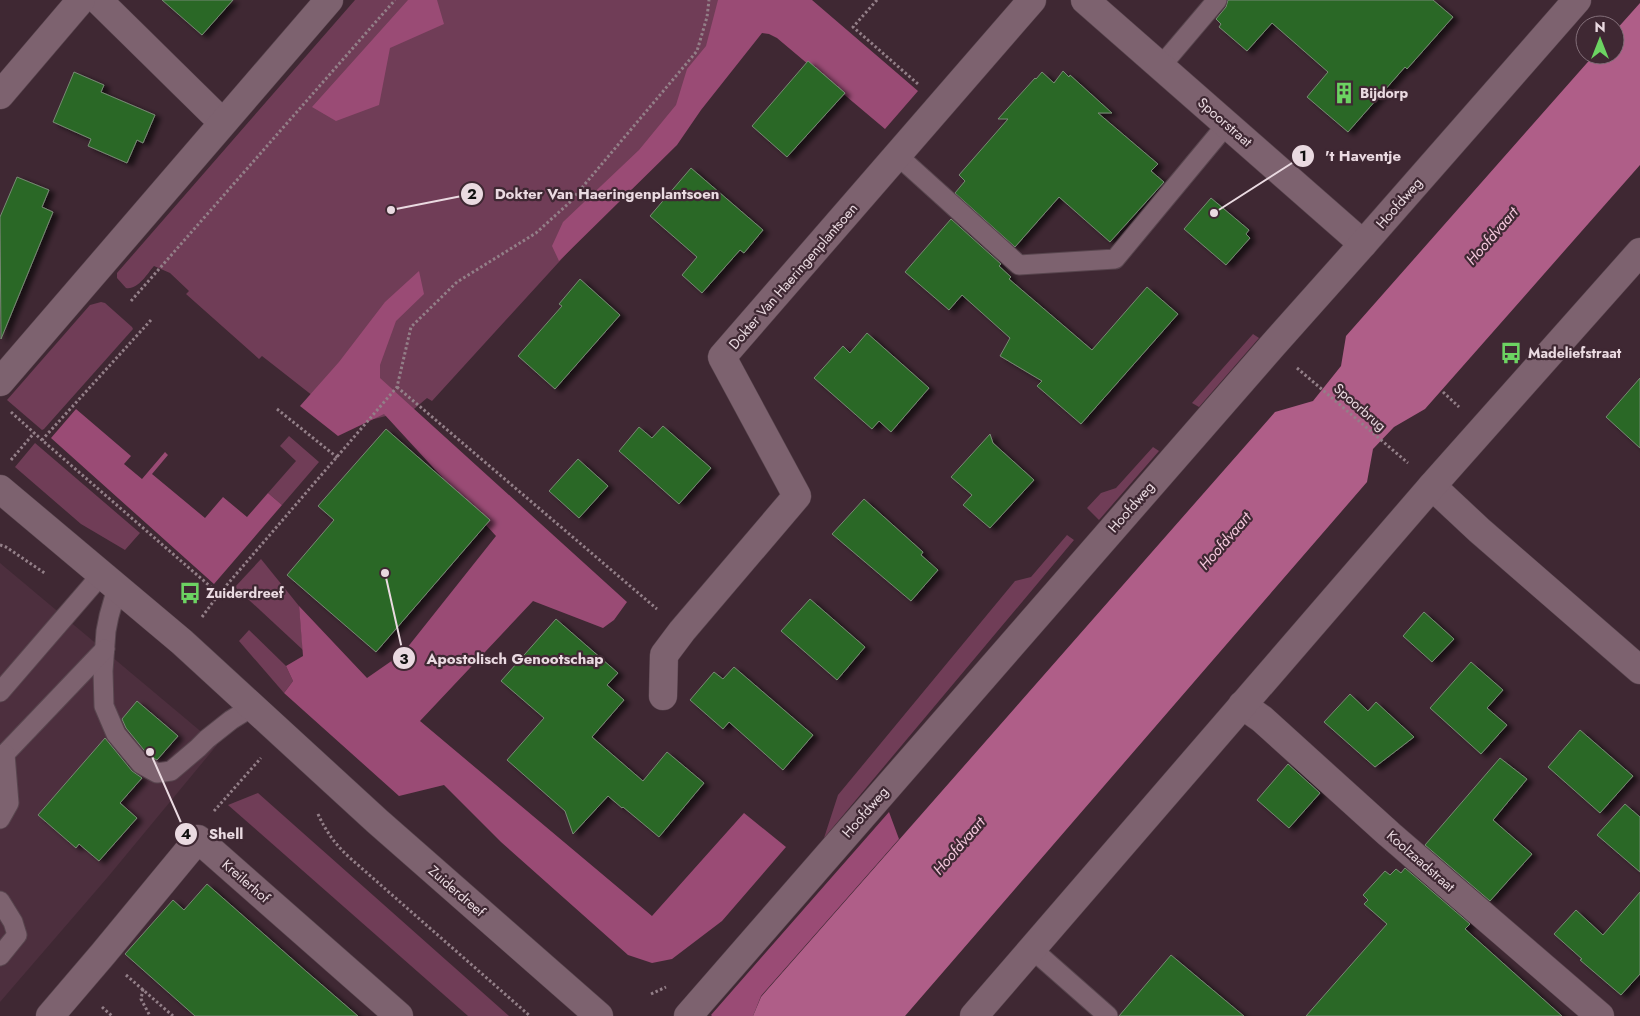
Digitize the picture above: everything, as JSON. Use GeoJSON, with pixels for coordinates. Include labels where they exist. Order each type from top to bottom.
{"type":"FeatureCollection","features":[{"type":"Feature","properties":{"kind":"street"},"geometry":{"type":"LineString","coordinates":[[0,95],[82,0]]}},
{"type":"Feature","properties":{"kind":"street"},"geometry":{"type":"LineString","coordinates":[[98,0],[222,122]]}},
{"type":"Feature","properties":{"kind":"street"},"geometry":{"type":"LineString","coordinates":[[0,382],[329,0]]}},
{"type":"Feature","properties":{"kind":"street","name":"Dokter Van Haeringenplantsoen"},"geometry":{"type":"LineString","coordinates":[[663,696],[664,655],[682,631],[797,496],[722,358],[1032,0]]}},
{"type":"Feature","properties":{"kind":"street","name":"Spoorstraat"},"geometry":{"type":"LineString","coordinates":[[1085,0],[1363,244]]}},
{"type":"Feature","properties":{"kind":"street","name":"Hoofdweg"},"geometry":{"type":"LineString","coordinates":[[688,1016],[1266,352],[1577,0]]}},
{"type":"Feature","properties":{"kind":"street"},"geometry":{"type":"LineString","coordinates":[[974,1016],[1432,486],[1640,252]]}},
{"type":"Feature","properties":{"kind":"street"},"geometry":{"type":"LineString","coordinates":[[1432,486],[1640,670]]}},
{"type":"Feature","properties":{"kind":"street","name":"Zuiderdreef"},"geometry":{"type":"LineString","coordinates":[[0,489],[182,642],[377,821],[598,1016]]}},
{"type":"Feature","properties":{"kind":"street","name":"Koolzaadstraat"},"geometry":{"type":"LineString","coordinates":[[1242,705],[1262,719],[1375,822],[1600,1016]]}},
{"type":"Feature","properties":{"kind":"street"},"geometry":{"type":"LineString","coordinates":[[50,1016],[198,839]]}},
{"type":"Feature","properties":{"kind":"street","name":"Kreilerhof"},"geometry":{"type":"LineString","coordinates":[[198,839],[399,1016]]}},
{"type":"Feature","properties":{"kind":"lane"},"geometry":{"type":"LineString","coordinates":[[1161,66],[1217,0]]}},
{"type":"Feature","properties":{"kind":"lane"},"geometry":{"type":"LineString","coordinates":[[897,155],[1019,265],[1116,259],[1227,124]]}},
{"type":"Feature","properties":{"kind":"lane"},"geometry":{"type":"LineString","coordinates":[[109,581],[109,616],[103,671],[104,706],[116,734],[142,764],[157,774],[171,771],[207,738],[252,706]]}},
{"type":"Feature","properties":{"kind":"lane"},"geometry":{"type":"LineString","coordinates":[[0,692],[109,581]]}},
{"type":"Feature","properties":{"kind":"lane"},"geometry":{"type":"LineString","coordinates":[[0,819],[9,803],[2,756],[105,649]]}},
{"type":"Feature","properties":{"kind":"lane"},"geometry":{"type":"LineString","coordinates":[[0,901],[13,922],[17,935],[0,956]]}},
{"type":"Feature","properties":{"kind":"lane"},"geometry":{"type":"LineString","coordinates":[[1032,949],[1108,1016]]}},
{"type":"Feature","properties":{"kind":"path"},"geometry":{"type":"LineString","coordinates":[[131,301],[395,0]]}},
{"type":"Feature","properties":{"kind":"path"},"geometry":{"type":"LineString","coordinates":[[7,408],[219,594],[398,387],[411,327],[457,282],[536,233],[569,203],[698,51],[707,18],[709,0]]}},
{"type":"Feature","properties":{"kind":"path"},"geometry":{"type":"LineString","coordinates":[[877,0],[853,27],[941,104]]}},
{"type":"Feature","properties":{"kind":"path"},"geometry":{"type":"LineString","coordinates":[[42,440],[151,320]]}},
{"type":"Feature","properties":{"kind":"path","name":"Spoorbrug"},"geometry":{"type":"LineString","coordinates":[[1294,365],[1411,465]]}},
{"type":"Feature","properties":{"kind":"path"},"geometry":{"type":"LineString","coordinates":[[398,387],[682,631]]}},
{"type":"Feature","properties":{"kind":"path"},"geometry":{"type":"LineString","coordinates":[[1443,392],[1462,410]]}},
{"type":"Feature","properties":{"kind":"path"},"geometry":{"type":"LineString","coordinates":[[277,409],[338,458]]}},
{"type":"Feature","properties":{"kind":"path"},"geometry":{"type":"LineString","coordinates":[[9,462],[34,433]]}},
{"type":"Feature","properties":{"kind":"path"},"geometry":{"type":"LineString","coordinates":[[198,839],[201,826],[266,752]]}},
{"type":"Feature","properties":{"kind":"path"},"geometry":{"type":"LineString","coordinates":[[103,954],[173,1016]]}},
{"type":"Feature","properties":{"kind":"path"},"geometry":{"type":"LineString","coordinates":[[651,994],[666,987]]}},
{"type":"Feature","properties":{"kind":"path"},"geometry":{"type":"LineString","coordinates":[[142,989],[141,999],[150,1016]]}},
{"type":"Feature","properties":{"kind":"shaded area"},"geometry":{"type":"Polygon","coordinates":[[[355,0],[812,0],[764,24],[653,159],[432,401],[427,398],[414,409],[350,425],[262,356],[259,359],[186,294],[189,291],[170,273],[154,266],[138,284],[134,287],[126,288],[117,278],[117,273],[355,0]]]}},
{"type":"Feature","properties":{"kind":"shaded area"},"geometry":{"type":"Polygon","coordinates":[[[408,0],[437,0],[444,24],[390,48],[379,105],[336,121],[312,107],[408,0]]]}},
{"type":"Feature","properties":{"kind":"shaded area"},"geometry":{"type":"Polygon","coordinates":[[[718,0],[812,0],[918,91],[885,129],[777,38],[762,33],[701,110],[677,145],[559,261],[552,246],[563,222],[639,150],[676,105],[687,69],[706,46],[718,0]]]}},
{"type":"Feature","properties":{"kind":"shaded area"},"geometry":{"type":"Polygon","coordinates":[[[419,271],[424,294],[396,321],[380,365],[380,378],[627,602],[614,620],[603,628],[533,601],[420,721],[652,916],[744,813],[786,847],[722,921],[672,959],[652,963],[628,955],[501,842],[444,785],[399,796],[284,693],[293,681],[286,666],[303,656],[299,606],[367,678],[403,653],[496,536],[384,414],[338,436],[300,406],[339,362],[385,302],[419,271]]]}},
{"type":"Feature","properties":{"kind":"shaded area"},"geometry":{"type":"Polygon","coordinates":[[[101,302],[105,303],[133,329],[42,430],[7,400],[90,305],[101,302]]]}},
{"type":"Feature","properties":{"kind":"shaded area"},"geometry":{"type":"Polygon","coordinates":[[[1253,334],[1259,338],[1199,407],[1192,403],[1253,334]]]}},
{"type":"Feature","properties":{"kind":"shaded area"},"geometry":{"type":"Polygon","coordinates":[[[76,409],[131,456],[124,464],[142,479],[165,452],[168,455],[152,474],[205,518],[223,497],[247,517],[268,493],[282,505],[214,584],[51,438],[76,409]]]}},
{"type":"Feature","properties":{"kind":"shaded area"},"geometry":{"type":"Polygon","coordinates":[[[289,436],[319,462],[282,505],[268,493],[296,461],[280,446],[289,436]]]}},
{"type":"Feature","properties":{"kind":"shaded area"},"geometry":{"type":"Polygon","coordinates":[[[35,443],[140,533],[125,550],[81,524],[15,467],[35,443]]]}},
{"type":"Feature","properties":{"kind":"shaded area"},"geometry":{"type":"Polygon","coordinates":[[[1153,447],[1159,451],[1099,520],[1087,508],[1101,493],[1116,488],[1153,447]]]}},
{"type":"Feature","properties":{"kind":"shaded area"},"geometry":{"type":"Polygon","coordinates":[[[1067,535],[1074,540],[824,838],[838,795],[1015,581],[1031,577],[1067,535]]]}},
{"type":"Feature","properties":{"kind":"shaded area"},"geometry":{"type":"Polygon","coordinates":[[[261,559],[299,606],[303,650],[235,587],[261,559]]]}},
{"type":"Feature","properties":{"kind":"shaded area"},"geometry":{"type":"Polygon","coordinates":[[[0,563],[217,745],[107,878],[0,1002],[0,563]]]}},
{"type":"Feature","properties":{"kind":"shaded area"},"geometry":{"type":"Polygon","coordinates":[[[249,630],[286,666],[293,681],[284,693],[239,641],[249,630]]]}},
{"type":"Feature","properties":{"kind":"shaded area"},"geometry":{"type":"Polygon","coordinates":[[[258,793],[509,1016],[468,1016],[228,805],[258,793]]]}},
{"type":"Feature","properties":{"kind":"shaded area"},"geometry":{"type":"Polygon","coordinates":[[[889,812],[899,839],[761,996],[753,1016],[712,1016],[711,1015],[889,812]]]}},
{"type":"Feature","properties":{"kind":"water","name":"Hoofdvaart"},"geometry":{"type":"Polygon","coordinates":[[[1640,3],[1640,165],[1425,409],[1394,427],[1373,449],[1367,482],[905,1016],[753,1016],[761,997],[1275,412],[1313,401],[1341,366],[1346,336],[1585,65],[1625,65],[1625,20],[1640,3]]]}},
{"type":"Feature","properties":{"kind":"building"},"geometry":{"type":"Polygon","coordinates":[[[162,0],[233,0],[202,35],[162,0]]]}},
{"type":"Feature","properties":{"kind":"building"},"geometry":{"type":"Polygon","coordinates":[[[1228,0],[1433,0],[1453,17],[1407,69],[1405,67],[1348,132],[1307,97],[1328,72],[1272,23],[1247,51],[1219,27],[1221,24],[1216,19],[1226,7],[1228,0]]]}},
{"type":"Feature","properties":{"kind":"building"},"geometry":{"type":"Polygon","coordinates":[[[808,61],[845,93],[787,157],[752,126],[808,61]]]}},
{"type":"Feature","properties":{"kind":"building"},"geometry":{"type":"Polygon","coordinates":[[[1063,71],[1069,77],[1070,75],[1112,113],[1098,113],[1158,164],[1151,171],[1164,182],[1110,242],[1059,197],[1015,247],[955,193],[965,181],[959,175],[1008,119],[998,119],[1035,78],[1042,72],[1054,83],[1063,71]]]}},
{"type":"Feature","properties":{"kind":"building"},"geometry":{"type":"Polygon","coordinates":[[[74,72],[104,85],[101,92],[155,115],[143,143],[137,140],[127,163],[88,146],[91,139],[53,122],[74,72]]]}},
{"type":"Feature","properties":{"kind":"building"},"geometry":{"type":"Polygon","coordinates":[[[691,168],[763,230],[744,253],[740,250],[702,293],[682,275],[697,257],[650,216],[691,168]]]}},
{"type":"Feature","properties":{"kind":"building"},"geometry":{"type":"Polygon","coordinates":[[[17,177],[49,190],[42,207],[53,212],[1,339],[0,217],[17,177]]]}},
{"type":"Feature","properties":{"kind":"building"},"geometry":{"type":"Polygon","coordinates":[[[1211,198],[1249,230],[1246,234],[1250,238],[1226,265],[1184,229],[1211,198]]]}},
{"type":"Feature","properties":{"kind":"building"},"geometry":{"type":"Polygon","coordinates":[[[951,219],[1001,264],[999,266],[1011,277],[1009,279],[1092,350],[1147,287],[1178,314],[1081,424],[1037,386],[1042,381],[1000,356],[1010,338],[962,295],[949,310],[905,272],[951,219]]]}},
{"type":"Feature","properties":{"kind":"building"},"geometry":{"type":"Polygon","coordinates":[[[580,279],[620,315],[555,389],[518,356],[562,306],[559,304],[580,279]]]}},
{"type":"Feature","properties":{"kind":"building"},"geometry":{"type":"Polygon","coordinates":[[[867,333],[929,388],[891,432],[879,421],[872,429],[814,378],[843,346],[850,353],[867,333]]]}},
{"type":"Feature","properties":{"kind":"building"},"geometry":{"type":"Polygon","coordinates":[[[1640,378],[1640,448],[1606,417],[1640,378]]]}},
{"type":"Feature","properties":{"kind":"building"},"geometry":{"type":"Polygon","coordinates":[[[663,426],[711,468],[679,504],[619,451],[639,427],[652,438],[663,426]]]}},
{"type":"Feature","properties":{"kind":"building"},"geometry":{"type":"Polygon","coordinates":[[[386,429],[490,520],[376,652],[287,575],[334,520],[318,506],[386,429]]]}},
{"type":"Feature","properties":{"kind":"building"},"geometry":{"type":"Polygon","coordinates":[[[990,434],[993,443],[1034,480],[990,528],[963,505],[972,495],[951,477],[990,434]]]}},
{"type":"Feature","properties":{"kind":"building"},"geometry":{"type":"Polygon","coordinates":[[[578,459],[608,486],[579,518],[549,491],[578,459]]]}},
{"type":"Feature","properties":{"kind":"building"},"geometry":{"type":"Polygon","coordinates":[[[864,499],[923,552],[921,555],[938,570],[911,601],[832,534],[864,499]]]}},
{"type":"Feature","properties":{"kind":"building"},"geometry":{"type":"Polygon","coordinates":[[[810,599],[865,647],[837,680],[781,631],[810,599]]]}},
{"type":"Feature","properties":{"kind":"building"},"geometry":{"type":"Polygon","coordinates":[[[1424,612],[1454,639],[1432,662],[1403,636],[1424,612]]]}},
{"type":"Feature","properties":{"kind":"building"},"geometry":{"type":"Polygon","coordinates":[[[556,619],[618,673],[607,685],[624,700],[592,737],[643,781],[667,752],[704,783],[659,837],[608,796],[573,834],[565,811],[507,760],[544,718],[501,681],[556,619]]]}},
{"type":"Feature","properties":{"kind":"building"},"geometry":{"type":"Polygon","coordinates":[[[1471,662],[1503,690],[1487,708],[1507,725],[1481,754],[1430,708],[1471,662]]]}},
{"type":"Feature","properties":{"kind":"building"},"geometry":{"type":"Polygon","coordinates":[[[734,667],[813,735],[783,770],[729,722],[723,729],[690,700],[714,672],[723,679],[734,667]]]}},
{"type":"Feature","properties":{"kind":"building"},"geometry":{"type":"Polygon","coordinates":[[[1350,694],[1368,711],[1376,702],[1414,737],[1375,767],[1324,722],[1350,694]]]}},
{"type":"Feature","properties":{"kind":"building"},"geometry":{"type":"Polygon","coordinates":[[[137,701],[178,736],[157,760],[148,755],[126,728],[122,719],[137,701]]]}},
{"type":"Feature","properties":{"kind":"building"},"geometry":{"type":"Polygon","coordinates":[[[1580,730],[1633,776],[1600,813],[1548,767],[1580,730]]]}},
{"type":"Feature","properties":{"kind":"building"},"geometry":{"type":"Polygon","coordinates":[[[105,738],[132,771],[142,778],[120,803],[137,818],[99,861],[79,844],[76,848],[38,815],[105,738]]]}},
{"type":"Feature","properties":{"kind":"building"},"geometry":{"type":"Polygon","coordinates":[[[1500,758],[1527,779],[1493,820],[1532,854],[1490,901],[1425,845],[1500,758]]]}},
{"type":"Feature","properties":{"kind":"building"},"geometry":{"type":"Polygon","coordinates":[[[1288,764],[1320,793],[1289,828],[1257,800],[1288,764]]]}},
{"type":"Feature","properties":{"kind":"building"},"geometry":{"type":"Polygon","coordinates":[[[1625,804],[1640,817],[1640,872],[1597,835],[1625,804]]]}},
{"type":"Feature","properties":{"kind":"building"},"geometry":{"type":"Polygon","coordinates":[[[1405,868],[1470,924],[1465,929],[1562,1016],[1306,1016],[1387,924],[1364,904],[1368,900],[1363,895],[1385,871],[1390,875],[1396,869],[1401,873],[1405,868]]]}},
{"type":"Feature","properties":{"kind":"building"},"geometry":{"type":"Polygon","coordinates":[[[207,884],[358,1016],[195,1016],[125,954],[173,900],[184,910],[207,884]]]}},
{"type":"Feature","properties":{"kind":"building"},"geometry":{"type":"Polygon","coordinates":[[[1640,892],[1640,974],[1621,995],[1580,960],[1582,959],[1554,934],[1576,910],[1603,935],[1640,892]]]}},
{"type":"Feature","properties":{"kind":"building"},"geometry":{"type":"Polygon","coordinates":[[[1171,955],[1244,1016],[1119,1016],[1171,955]]]}},
{"type":"Feature","properties":{"kind":"place","name":"Bijdorp"},"geometry":{"type":"Point","coordinates":[1344,93]}},
{"type":"Feature","properties":{"kind":"place","name":"Dokter Van Haeringenplantsoen"},"geometry":{"type":"Point","coordinates":[391,210]}},
{"type":"Feature","properties":{"kind":"place","name":"'t Haventje"},"geometry":{"type":"Point","coordinates":[1214,213]}},
{"type":"Feature","properties":{"kind":"place","name":"Madeliefstraat"},"geometry":{"type":"Point","coordinates":[1511,353]}},
{"type":"Feature","properties":{"kind":"place","name":"Apostolisch Genootschap"},"geometry":{"type":"Point","coordinates":[385,573]}},
{"type":"Feature","properties":{"kind":"place","name":"Zuiderdreef"},"geometry":{"type":"Point","coordinates":[190,593]}},
{"type":"Feature","properties":{"kind":"place","name":"Shell"},"geometry":{"type":"Point","coordinates":[150,752]}}]}
